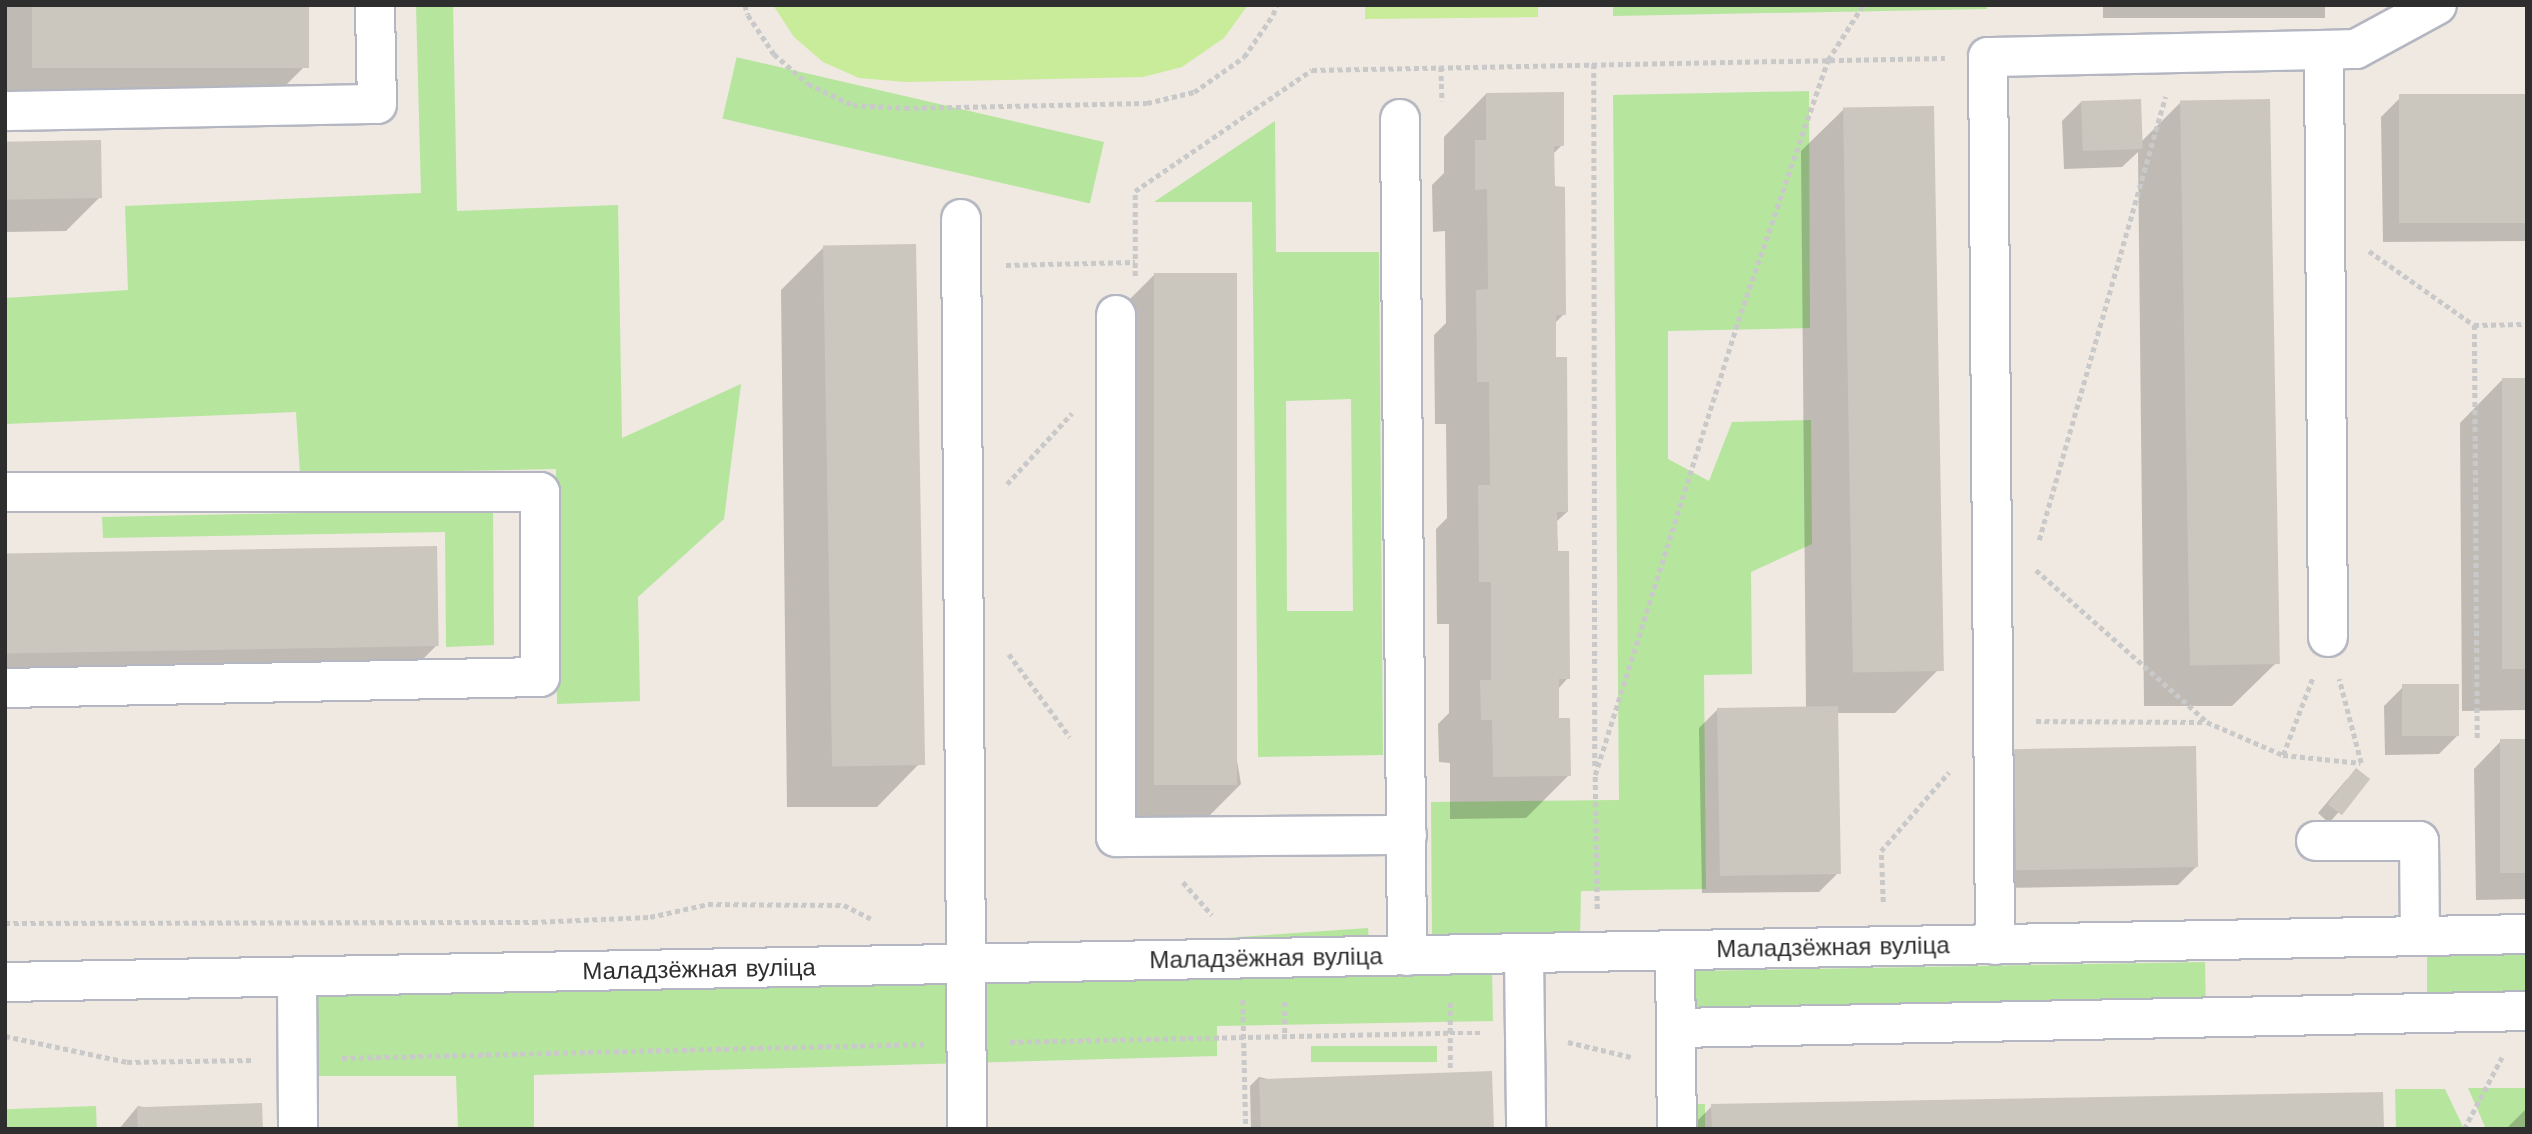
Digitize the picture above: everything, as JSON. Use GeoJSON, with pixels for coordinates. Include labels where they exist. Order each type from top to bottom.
{"type":"FeatureCollection","features":[{"type":"Feature","properties":{"kind":"street"},"geometry":{"type":"LineString","coordinates":[[5,111],[377,104],[375,5]]}},
{"type":"Feature","properties":{"kind":"street"},"geometry":{"type":"LineString","coordinates":[[1995,945],[1988,57],[2356,49],[2437,5]]}},
{"type":"Feature","properties":{"kind":"street"},"geometry":{"type":"LineString","coordinates":[[2324,50],[2328,638]]}},
{"type":"Feature","properties":{"kind":"street"},"geometry":{"type":"LineString","coordinates":[[1400,119],[1407,956]]}},
{"type":"Feature","properties":{"kind":"street"},"geometry":{"type":"LineString","coordinates":[[961,219],[967,1129]]}},
{"type":"Feature","properties":{"kind":"street"},"geometry":{"type":"LineString","coordinates":[[1116,315],[1116,837],[1407,835]]}},
{"type":"Feature","properties":{"kind":"street"},"geometry":{"type":"LineString","coordinates":[[5,492],[540,492],[540,677],[5,688]]}},
{"type":"Feature","properties":{"kind":"street"},"geometry":{"type":"LineString","coordinates":[[2316,841],[2419,841],[2420,936]]}},
{"type":"Feature","properties":{"kind":"street","name":"Маладзёжная вуліца"},"geometry":{"type":"LineString","coordinates":[[5,982],[297,979],[2527,934]]}},
{"type":"Feature","properties":{"kind":"street"},"geometry":{"type":"LineString","coordinates":[[1675,952],[1677,1129]]}},
{"type":"Feature","properties":{"kind":"street"},"geometry":{"type":"LineString","coordinates":[[1524,954],[1526,1129]]}},
{"type":"Feature","properties":{"kind":"street"},"geometry":{"type":"LineString","coordinates":[[297,979],[298,1129]]}},
{"type":"Feature","properties":{"kind":"street"},"geometry":{"type":"LineString","coordinates":[[1676,1028],[2527,1011]]}},
{"type":"Feature","properties":{"kind":"path"},"geometry":{"type":"LineString","coordinates":[[745,5],[748,15],[774,54],[808,84],[853,105],[905,108],[1147,103],[1194,92],[1244,57],[1273,15],[1276,5]]}},
{"type":"Feature","properties":{"kind":"path"},"geometry":{"type":"LineString","coordinates":[[1595,775],[1738,321],[1828,60],[1863,5]]}},
{"type":"Feature","properties":{"kind":"path"},"geometry":{"type":"LineString","coordinates":[[962,266],[1135,262],[1135,191],[1312,70],[1988,57]]}},
{"type":"Feature","properties":{"kind":"path"},"geometry":{"type":"LineString","coordinates":[[1594,64],[1597,918]]}},
{"type":"Feature","properties":{"kind":"path"},"geometry":{"type":"LineString","coordinates":[[2325,220],[2474,325],[2527,324]]}},
{"type":"Feature","properties":{"kind":"path"},"geometry":{"type":"LineString","coordinates":[[2474,325],[2477,738]]}},
{"type":"Feature","properties":{"kind":"path"},"geometry":{"type":"LineString","coordinates":[[1992,528],[2207,722],[2283,755],[2361,763],[2328,638]]}},
{"type":"Feature","properties":{"kind":"path"},"geometry":{"type":"LineString","coordinates":[[2283,755],[2328,638]]}},
{"type":"Feature","properties":{"kind":"path"},"geometry":{"type":"LineString","coordinates":[[1993,721],[2207,722]]}},
{"type":"Feature","properties":{"kind":"path"},"geometry":{"type":"LineString","coordinates":[[633,1051],[1450,1033]]}},
{"type":"Feature","properties":{"kind":"path"},"geometry":{"type":"LineString","coordinates":[[1244,1037],[1246,1129]]}},
{"type":"Feature","properties":{"kind":"path"},"geometry":{"type":"LineString","coordinates":[[2464,1129],[2504,1053]]}},
{"type":"Feature","properties":{"kind":"green space"},"geometry":{"type":"Polygon","coordinates":[[[416,5],[453,5],[457,211],[618,205],[622,438],[741,384],[724,519],[638,597],[640,701],[557,704],[556,469],[300,474],[296,412],[5,424],[5,298],[128,290],[125,206],[421,193],[416,5]]]}},
{"type":"Feature","properties":{"kind":"green space"},"geometry":{"type":"Polygon","coordinates":[[[773,5],[1248,5],[1224,38],[1182,67],[1143,77],[906,82],[859,78],[823,62],[794,37],[773,5]]]}},
{"type":"Feature","properties":{"kind":"green space"},"geometry":{"type":"Polygon","coordinates":[[[1365,5],[1538,5],[1538,17],[1365,19],[1365,5]]]}},
{"type":"Feature","properties":{"kind":"green space"},"geometry":{"type":"Polygon","coordinates":[[[1613,5],[1987,5],[1987,9],[1613,16],[1613,5]]]}},
{"type":"Feature","properties":{"kind":"green space"},"geometry":{"type":"Polygon","coordinates":[[[737,57],[1104,142],[1090,203],[722,119],[737,57]]]}},
{"type":"Feature","properties":{"kind":"green space"},"geometry":{"type":"Polygon","coordinates":[[[1809,91],[1810,328],[1668,331],[1668,459],[1709,481],[1732,422],[1811,420],[1812,544],[1751,572],[1752,674],[1704,675],[1706,889],[1581,891],[1580,938],[1432,940],[1431,802],[1619,800],[1613,95],[1809,91]]]}},
{"type":"Feature","properties":{"kind":"green space"},"geometry":{"type":"Polygon","coordinates":[[[1275,121],[1276,252],[1379,252],[1383,755],[1258,757],[1252,202],[1154,202],[1275,121]],[[1351,399],[1286,401],[1287,611],[1353,611],[1351,399]]]}},
{"type":"Feature","properties":{"kind":"green space"},"geometry":{"type":"Polygon","coordinates":[[[493,509],[494,645],[446,647],[445,532],[103,538],[102,517],[493,509]]]}},
{"type":"Feature","properties":{"kind":"green space"},"geometry":{"type":"Polygon","coordinates":[[[1368,928],[1369,942],[979,969],[978,955],[1368,928]]]}},
{"type":"Feature","properties":{"kind":"green space"},"geometry":{"type":"Polygon","coordinates":[[[2427,949],[2527,949],[2527,1001],[2427,1001],[2427,949]]]}},
{"type":"Feature","properties":{"kind":"green space"},"geometry":{"type":"Polygon","coordinates":[[[2205,962],[2206,1006],[1692,1015],[1691,971],[2205,962]]]}},
{"type":"Feature","properties":{"kind":"green space"},"geometry":{"type":"Polygon","coordinates":[[[1492,969],[1493,1021],[1217,1026],[1217,1056],[534,1075],[534,1129],[458,1129],[456,1076],[312,1076],[313,993],[1492,969]]]}},
{"type":"Feature","properties":{"kind":"green space"},"geometry":{"type":"Polygon","coordinates":[[[1311,1046],[1437,1046],[1437,1062],[1311,1062],[1311,1046]]]}},
{"type":"Feature","properties":{"kind":"green space"},"geometry":{"type":"Polygon","coordinates":[[[2468,1088],[2527,1088],[2527,1129],[2486,1129],[2468,1088]]]}},
{"type":"Feature","properties":{"kind":"green space"},"geometry":{"type":"Polygon","coordinates":[[[2395,1089],[2445,1089],[2464,1129],[2396,1129],[2395,1089]]]}},
{"type":"Feature","properties":{"kind":"green space"},"geometry":{"type":"Polygon","coordinates":[[[1692,1104],[1705,1104],[1705,1129],[1692,1129],[1692,1104]]]}},
{"type":"Feature","properties":{"kind":"green space"},"geometry":{"type":"Polygon","coordinates":[[[96,1106],[97,1129],[6,1129],[5,1109],[96,1106]]]}},
{"type":"Feature","properties":{"kind":"building"},"geometry":{"type":"Polygon","coordinates":[[[32,5],[309,5],[309,68],[32,68],[32,5]]]}},
{"type":"Feature","properties":{"kind":"building"},"geometry":{"type":"Polygon","coordinates":[[[1564,92],[1564,146],[1554,146],[1555,186],[1565,187],[1566,315],[1556,315],[1556,357],[1567,357],[1568,512],[1557,512],[1558,551],[1569,551],[1570,679],[1559,679],[1559,718],[1570,718],[1571,776],[1493,777],[1492,720],[1481,720],[1480,680],[1491,680],[1491,582],[1479,582],[1478,485],[1490,485],[1489,382],[1477,382],[1476,290],[1488,289],[1487,189],[1475,190],[1475,140],[1486,140],[1486,93],[1564,92]]]}},
{"type":"Feature","properties":{"kind":"building"},"geometry":{"type":"Polygon","coordinates":[[[2399,94],[2527,94],[2527,223],[2399,223],[2399,94]]]}},
{"type":"Feature","properties":{"kind":"building"},"geometry":{"type":"Polygon","coordinates":[[[2141,99],[2143,149],[2083,151],[2081,101],[2141,99]]]}},
{"type":"Feature","properties":{"kind":"building"},"geometry":{"type":"Polygon","coordinates":[[[2270,99],[2280,664],[2190,665],[2180,101],[2270,99]]]}},
{"type":"Feature","properties":{"kind":"building"},"geometry":{"type":"Polygon","coordinates":[[[1934,106],[1944,671],[1853,673],[1843,108],[1934,106]]]}},
{"type":"Feature","properties":{"kind":"building"},"geometry":{"type":"Polygon","coordinates":[[[101,140],[102,198],[6,200],[5,142],[101,140]]]}},
{"type":"Feature","properties":{"kind":"building"},"geometry":{"type":"Polygon","coordinates":[[[916,244],[925,765],[832,767],[823,246],[916,244]]]}},
{"type":"Feature","properties":{"kind":"building"},"geometry":{"type":"Polygon","coordinates":[[[1154,273],[1237,273],[1237,785],[1154,785],[1154,273]]]}},
{"type":"Feature","properties":{"kind":"building"},"geometry":{"type":"Polygon","coordinates":[[[2502,378],[2527,378],[2527,669],[2502,669],[2502,378]]]}},
{"type":"Feature","properties":{"kind":"building"},"geometry":{"type":"Polygon","coordinates":[[[437,546],[439,646],[7,654],[5,554],[437,546]]]}},
{"type":"Feature","properties":{"kind":"building"},"geometry":{"type":"Polygon","coordinates":[[[2402,684],[2459,684],[2459,736],[2402,736],[2402,684]]]}},
{"type":"Feature","properties":{"kind":"building"},"geometry":{"type":"Polygon","coordinates":[[[1838,706],[1841,874],[1720,876],[1717,708],[1838,706]]]}},
{"type":"Feature","properties":{"kind":"building"},"geometry":{"type":"Polygon","coordinates":[[[2500,739],[2527,739],[2527,873],[2500,873],[2500,739]]]}},
{"type":"Feature","properties":{"kind":"building"},"geometry":{"type":"Polygon","coordinates":[[[2196,746],[2198,867],[2016,870],[2014,749],[2196,746]]]}},
{"type":"Feature","properties":{"kind":"building"},"geometry":{"type":"Polygon","coordinates":[[[2356,768],[2370,779],[2342,815],[2328,804],[2356,768]]]}},
{"type":"Feature","properties":{"kind":"building"},"geometry":{"type":"Polygon","coordinates":[[[1492,1071],[1494,1129],[1261,1129],[1259,1079],[1492,1071]]]}},
{"type":"Feature","properties":{"kind":"building"},"geometry":{"type":"Polygon","coordinates":[[[2383,1092],[2384,1129],[1712,1129],[1711,1104],[2383,1092]]]}},
{"type":"Feature","properties":{"kind":"building"},"geometry":{"type":"Polygon","coordinates":[[[262,1103],[263,1129],[138,1129],[137,1107],[262,1103]]]}}]}
